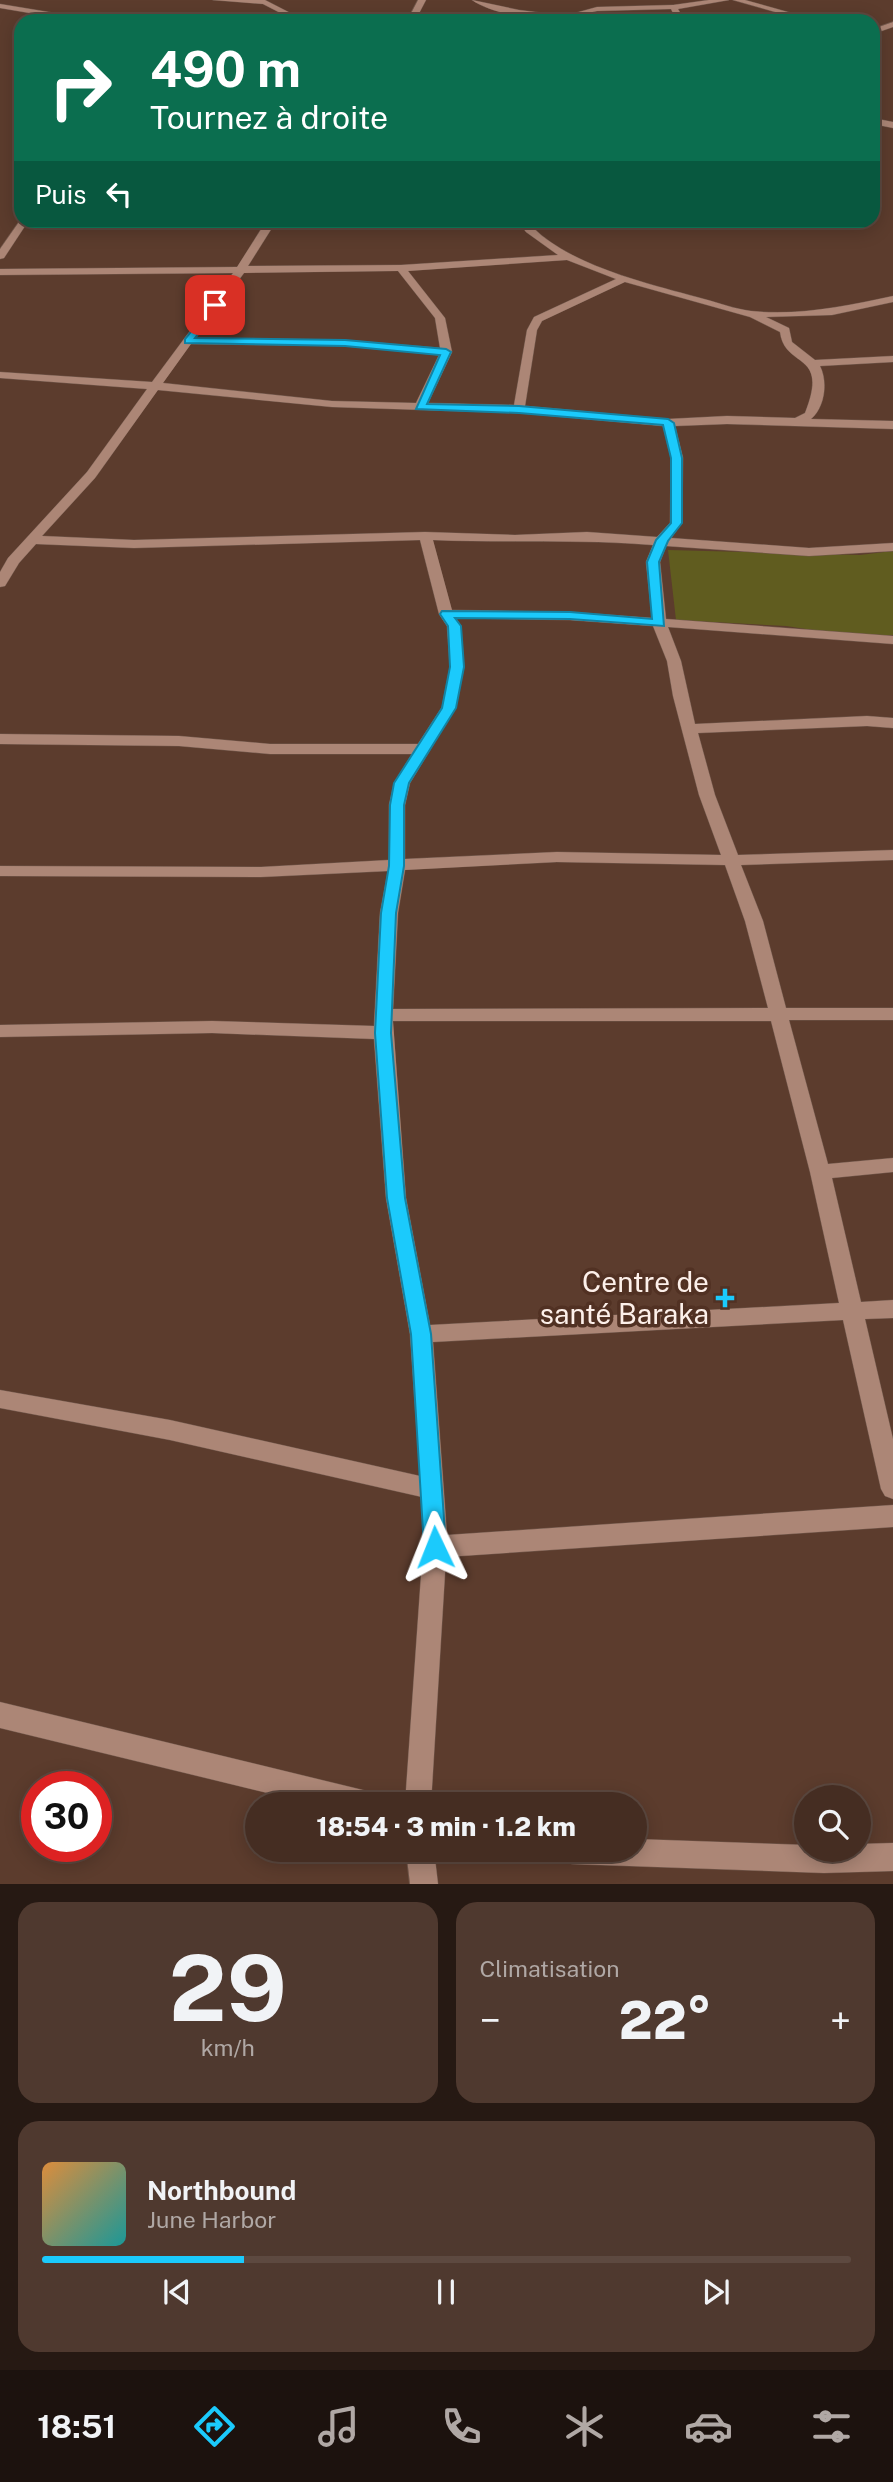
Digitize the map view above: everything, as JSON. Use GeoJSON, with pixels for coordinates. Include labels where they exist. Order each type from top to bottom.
{"type":"FeatureCollection","features":[{"type":"Feature","properties":{"kind":"street"},"geometry":{"type":"LineString","coordinates":[[217,0],[264,2],[288,14]]}},
{"type":"Feature","properties":{"kind":"street"},"geometry":{"type":"LineString","coordinates":[[476,0],[497,10],[552,14]]}},
{"type":"Feature","properties":{"kind":"street"},"geometry":{"type":"LineString","coordinates":[[620,0],[631,8]]}},
{"type":"Feature","properties":{"kind":"street"},"geometry":{"type":"LineString","coordinates":[[571,14],[597,9],[673,7],[725,0]]}},
{"type":"Feature","properties":{"kind":"street"},"geometry":{"type":"LineString","coordinates":[[737,0],[790,14]]}},
{"type":"Feature","properties":{"kind":"street"},"geometry":{"type":"LineString","coordinates":[[0,6],[49,14]]}},
{"type":"Feature","properties":{"kind":"street"},"geometry":{"type":"LineString","coordinates":[[673,7],[677,14]]}},
{"type":"Feature","properties":{"kind":"street"},"geometry":{"type":"LineString","coordinates":[[0,256],[19,228]]}},
{"type":"Feature","properties":{"kind":"street"},"geometry":{"type":"LineString","coordinates":[[0,583],[13,561],[91,475],[241,269],[267,228]]}},
{"type":"Feature","properties":{"kind":"street"},"geometry":{"type":"LineString","coordinates":[[528,228],[568,257],[623,279],[777,324],[785,330],[787,343],[814,363],[820,374],[810,415],[795,423]]}},
{"type":"Feature","properties":{"kind":"street"},"geometry":{"type":"LineString","coordinates":[[0,284],[0,272],[401,268],[568,257]]}},
{"type":"Feature","properties":{"kind":"street"},"geometry":{"type":"LineString","coordinates":[[401,268],[440,318],[446,352],[420,407]]}},
{"type":"Feature","properties":{"kind":"street"},"geometry":{"type":"LineString","coordinates":[[519,409],[533,330],[538,319],[623,279]]}},
{"type":"Feature","properties":{"kind":"street"},"geometry":{"type":"LineString","coordinates":[[750,314],[832,312],[893,299]]}},
{"type":"Feature","properties":{"kind":"street"},"geometry":{"type":"LineString","coordinates":[[188,341],[345,343],[446,352]]}},
{"type":"Feature","properties":{"kind":"street"},"geometry":{"type":"LineString","coordinates":[[814,363],[893,359]]}},
{"type":"Feature","properties":{"kind":"street"},"geometry":{"type":"LineString","coordinates":[[0,375],[155,386],[301,401],[519,409],[668,423],[726,420],[893,425]]}},
{"type":"Feature","properties":{"kind":"street"},"geometry":{"type":"LineString","coordinates":[[668,423],[677,458],[677,523],[662,540],[653,562],[659,623],[674,661],[707,795],[754,921],[820,1172],[850,1312],[893,1489]]}},
{"type":"Feature","properties":{"kind":"street"},"geometry":{"type":"LineString","coordinates":[[33,540],[134,544],[425,536],[515,540],[587,536],[662,540],[678,545],[809,552],[893,547]]}},
{"type":"Feature","properties":{"kind":"street"},"geometry":{"type":"LineString","coordinates":[[419,1792],[435,1547],[433,1489],[421,1334],[396,1198],[384,1024],[389,913],[397,866],[397,805],[402,783],[449,708],[457,667],[454,626],[446,614],[425,536]]}},
{"type":"Feature","properties":{"kind":"street"},"geometry":{"type":"LineString","coordinates":[[446,614],[570,615],[893,640]]}},
{"type":"Feature","properties":{"kind":"street"},"geometry":{"type":"LineString","coordinates":[[690,729],[867,721],[893,723]]}},
{"type":"Feature","properties":{"kind":"street"},"geometry":{"type":"LineString","coordinates":[[0,739],[179,741],[270,749],[425,749]]}},
{"type":"Feature","properties":{"kind":"street"},"geometry":{"type":"LineString","coordinates":[[0,871],[261,872],[557,857],[730,860],[893,855]]}},
{"type":"Feature","properties":{"kind":"street"},"geometry":{"type":"LineString","coordinates":[[0,1031],[893,1014]]}},
{"type":"Feature","properties":{"kind":"street"},"geometry":{"type":"LineString","coordinates":[[820,1172],[893,1165]]}},
{"type":"Feature","properties":{"kind":"street"},"geometry":{"type":"LineString","coordinates":[[421,1334],[893,1309]]}},
{"type":"Feature","properties":{"kind":"street"},"geometry":{"type":"LineString","coordinates":[[0,1399],[170,1430],[433,1489]]}},
{"type":"Feature","properties":{"kind":"street"},"geometry":{"type":"LineString","coordinates":[[435,1547],[893,1516]]}},
{"type":"Feature","properties":{"kind":"street"},"geometry":{"type":"LineString","coordinates":[[0,1716],[317,1792]]}},
{"type":"Feature","properties":{"kind":"street"},"geometry":{"type":"LineString","coordinates":[[647,1853],[824,1859],[893,1857]]}},
{"type":"Feature","properties":{"kind":"street"},"geometry":{"type":"LineString","coordinates":[[421,1862],[424,1884]]}},
{"type":"Feature","properties":{"kind":"shaded area"},"geometry":{"type":"Polygon","coordinates":[[[668,550],[860,555],[893,551],[893,635],[853,636],[786,626],[676,620],[668,550]]]}},
{"type":"Feature","properties":{"kind":"place","name":"Centre de santé Baraka"},"geometry":{"type":"Point","coordinates":[725,1298]}},
{"type":"Feature","properties":{"kind":"route"},"geometry":{"type":"LineString","coordinates":[[215,305],[188,341],[345,343],[446,352],[420,407],[519,409],[668,423],[677,458],[677,523],[662,540],[653,562],[659,623],[570,615],[446,614],[454,626],[457,667],[449,708],[402,783],[397,805],[397,866],[389,913],[383,1033],[396,1198],[421,1334],[435,1547]]}}]}
